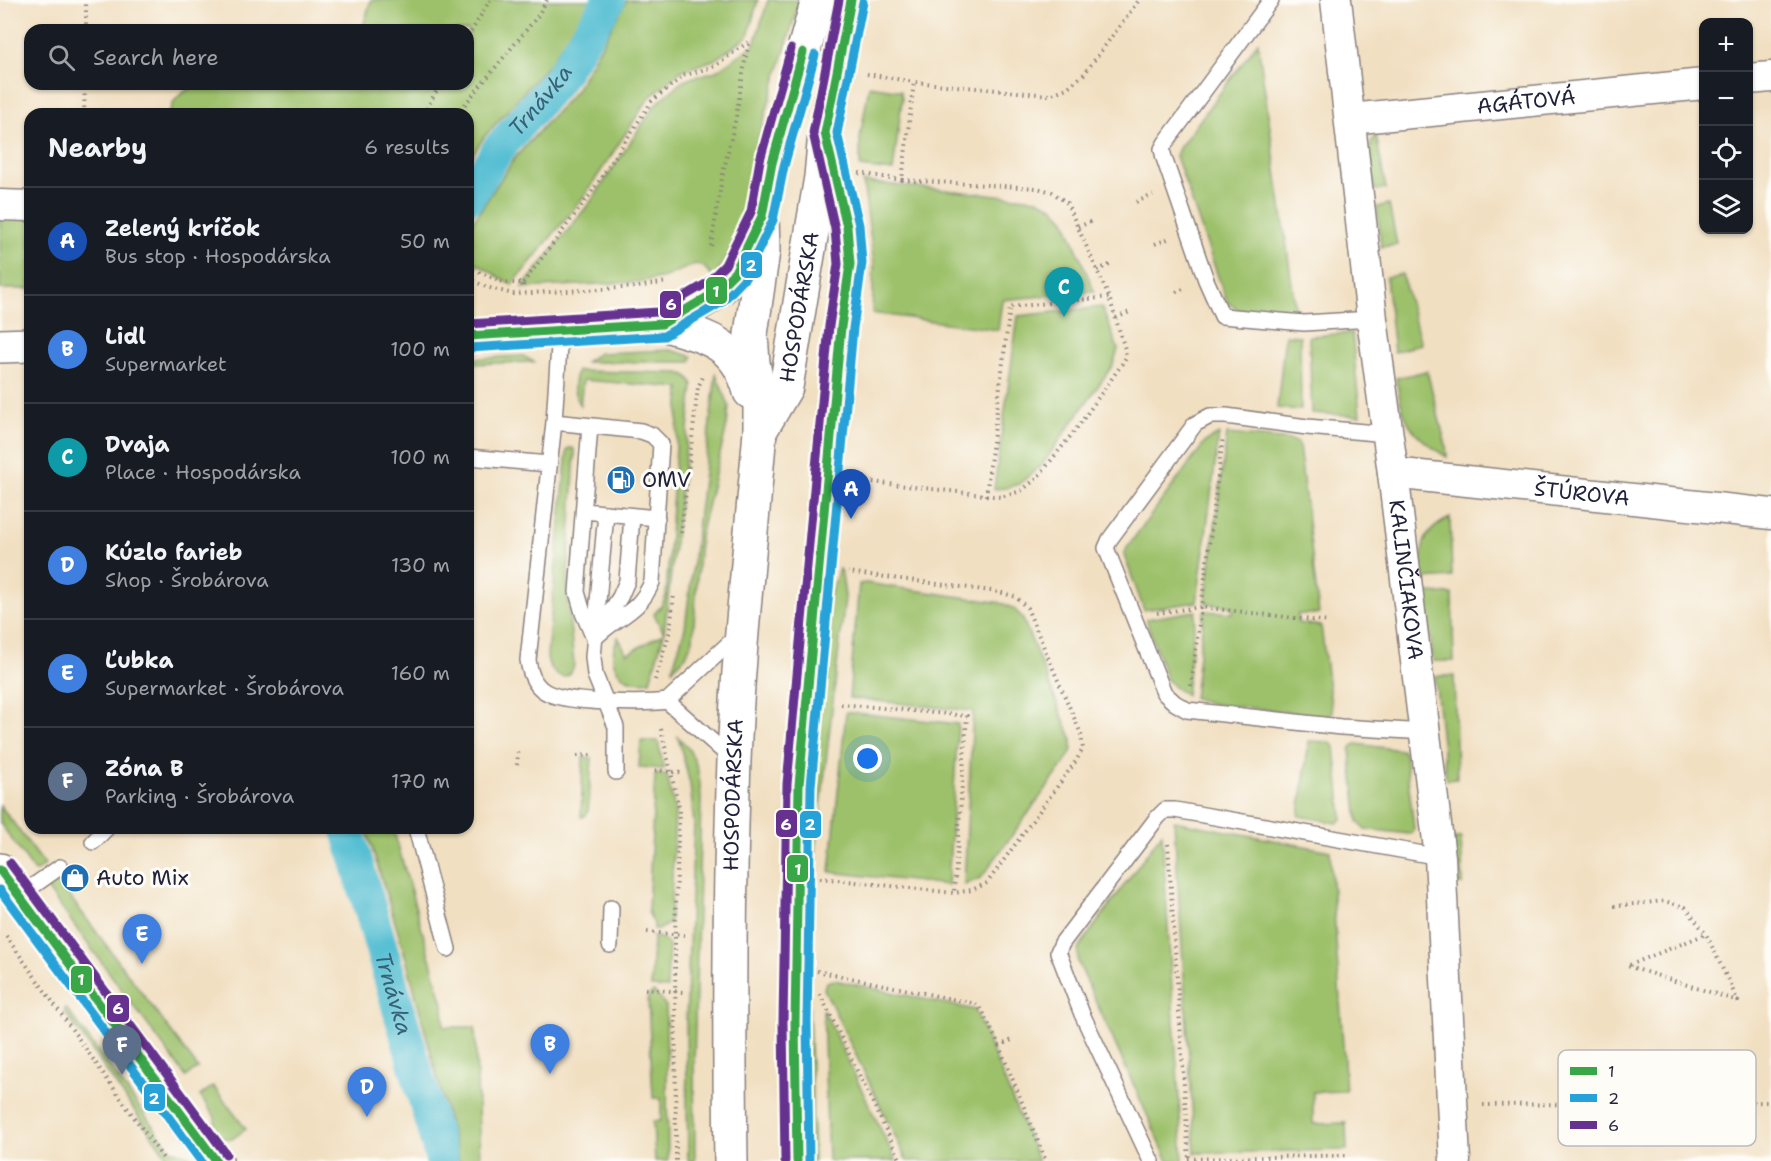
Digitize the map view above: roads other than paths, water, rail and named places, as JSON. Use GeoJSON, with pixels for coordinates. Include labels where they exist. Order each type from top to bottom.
{"type":"FeatureCollection","features":[{"type":"Feature","properties":{"kind":"street","name":"HOSPODÁRSKA"},"geometry":{"type":"LineString","coordinates":[[731,1161],[731,882],[734,760],[741,632],[760,431],[760,398],[753,363],[751,334],[763,251],[762,216],[772,163],[818,0]]}},
{"type":"Feature","properties":{"kind":"street","name":"HOSPODÁRSKA"},"geometry":{"type":"LineString","coordinates":[[760,431],[786,387],[825,134],[851,0]]}},
{"type":"Feature","properties":{"kind":"street","name":"KALINČIAKOVA"},"geometry":{"type":"LineString","coordinates":[[1336,0],[1372,319],[1440,857],[1455,1161]]}},
{"type":"Feature","properties":{"kind":"street"},"geometry":{"type":"LineString","coordinates":[[1753,79],[1771,77]]}},
{"type":"Feature","properties":{"kind":"street","name":"AGÁTOVÁ"},"geometry":{"type":"LineString","coordinates":[[1350,119],[1699,84]]}},
{"type":"Feature","properties":{"kind":"street"},"geometry":{"type":"LineString","coordinates":[[0,205],[24,206]]}},
{"type":"Feature","properties":{"kind":"street","name":"HOSPODÁRSKA"},"geometry":{"type":"LineString","coordinates":[[662,324],[714,293],[726,283],[735,272],[762,216]]}},
{"type":"Feature","properties":{"kind":"street"},"geometry":{"type":"LineString","coordinates":[[474,336],[662,324],[692,332],[733,354],[744,371],[760,431]]}},
{"type":"Feature","properties":{"kind":"street"},"geometry":{"type":"LineString","coordinates":[[0,346],[24,345]]}},
{"type":"Feature","properties":{"kind":"street","name":"ŠTÚROVA"},"geometry":{"type":"LineString","coordinates":[[1393,473],[1771,514]]}},
{"type":"Feature","properties":{"kind":"street"},"geometry":{"type":"LineString","coordinates":[[0,870],[216,1161]]}},
{"type":"Feature","properties":{"kind":"lane"},"geometry":{"type":"LineString","coordinates":[[1271,0],[1162,148],[1167,168],[1222,316],[1304,323],[1372,319]]}},
{"type":"Feature","properties":{"kind":"lane"},"geometry":{"type":"LineString","coordinates":[[797,1161],[795,1022],[799,785],[841,327],[850,264],[847,227],[825,134]]}},
{"type":"Feature","properties":{"kind":"lane"},"geometry":{"type":"LineString","coordinates":[[560,331],[554,422],[528,660],[531,675],[539,687],[549,694],[574,699],[667,701],[734,760]]}},
{"type":"Feature","properties":{"kind":"lane"},"geometry":{"type":"LineString","coordinates":[[1388,434],[1210,416],[1195,424],[1110,538],[1106,548],[1164,693],[1187,710],[1341,727],[1426,732]]}},
{"type":"Feature","properties":{"kind":"lane"},"geometry":{"type":"LineString","coordinates":[[554,422],[640,431],[652,435],[661,444],[652,582],[645,598],[634,609],[604,628],[594,639]]}},
{"type":"Feature","properties":{"kind":"lane"},"geometry":{"type":"LineString","coordinates":[[590,426],[577,592],[594,639]]}},
{"type":"Feature","properties":{"kind":"lane"},"geometry":{"type":"LineString","coordinates":[[474,458],[549,464]]}},
{"type":"Feature","properties":{"kind":"lane"},"geometry":{"type":"LineString","coordinates":[[584,511],[657,518]]}},
{"type":"Feature","properties":{"kind":"lane"},"geometry":{"type":"LineString","coordinates":[[606,513],[593,657],[595,675],[616,727],[616,772]]}},
{"type":"Feature","properties":{"kind":"lane"},"geometry":{"type":"LineString","coordinates":[[594,639],[620,597],[627,581],[632,516]]}},
{"type":"Feature","properties":{"kind":"lane"},"geometry":{"type":"LineString","coordinates":[[667,701],[741,632]]}},
{"type":"Feature","properties":{"kind":"lane"},"geometry":{"type":"LineString","coordinates":[[1151,1161],[1082,1014],[1058,952],[1076,925],[1165,810],[1440,857]]}},
{"type":"Feature","properties":{"kind":"lane"},"geometry":{"type":"LineString","coordinates":[[93,842],[101,834]]}},
{"type":"Feature","properties":{"kind":"lane"},"geometry":{"type":"LineString","coordinates":[[419,834],[448,949]]}},
{"type":"Feature","properties":{"kind":"lane"},"geometry":{"type":"LineString","coordinates":[[19,896],[60,867]]}},
{"type":"Feature","properties":{"kind":"lane"},"geometry":{"type":"LineString","coordinates":[[610,908],[610,945]]}},
{"type":"Feature","properties":{"kind":"waterway","name":"Trnávka"},"geometry":{"type":"LineString","coordinates":[[474,188],[499,148],[558,80],[609,0]]}},
{"type":"Feature","properties":{"kind":"waterway","name":"Trnávka"},"geometry":{"type":"LineString","coordinates":[[349,834],[442,1161]]}},
{"type":"Feature","properties":{"kind":"place","name":"Dvaja"},"geometry":{"type":"Point","coordinates":[1064,317]}},
{"type":"Feature","properties":{"kind":"place","name":"OMV"},"geometry":{"type":"Point","coordinates":[621,480]}},
{"type":"Feature","properties":{"kind":"place","name":"Zelený kríčok"},"geometry":{"type":"Point","coordinates":[851,519]}},
{"type":"Feature","properties":{"kind":"place","name":"Auto Mix"},"geometry":{"type":"Point","coordinates":[75,878]}},
{"type":"Feature","properties":{"kind":"place","name":"Ľubka"},"geometry":{"type":"Point","coordinates":[142,964]}},
{"type":"Feature","properties":{"kind":"place","name":"Lidl"},"geometry":{"type":"Point","coordinates":[550,1074]}},
{"type":"Feature","properties":{"kind":"place","name":"Zóna B"},"geometry":{"type":"Point","coordinates":[122,1075]}},
{"type":"Feature","properties":{"kind":"place","name":"Kúzlo farieb"},"geometry":{"type":"Point","coordinates":[367,1117]}}]}
